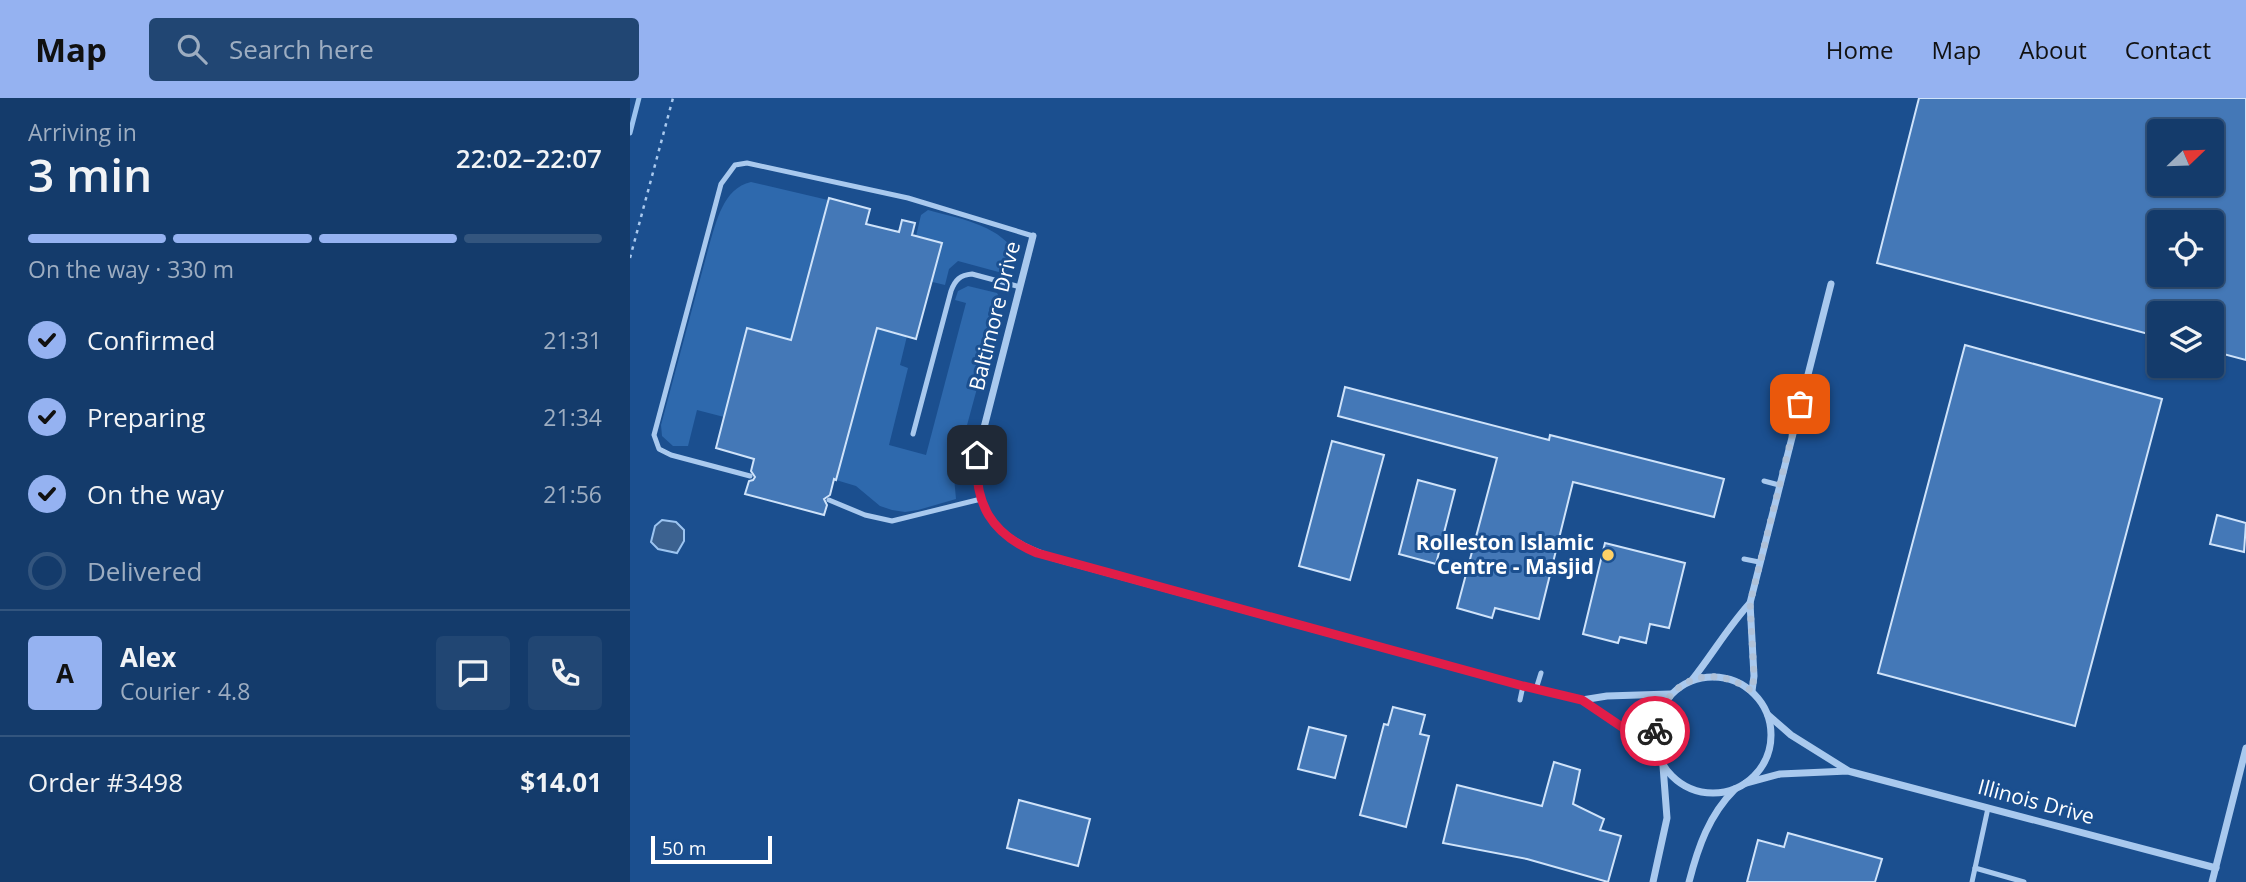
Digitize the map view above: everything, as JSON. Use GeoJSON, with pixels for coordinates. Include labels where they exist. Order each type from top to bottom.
{"type":"FeatureCollection","features":[{"type":"Feature","properties":{"kind":"street","name":"Baltimore Drive"},"geometry":{"type":"LineString","coordinates":[[1033,236],[977,455],[977,485],[995,525],[1024,548],[1046,556],[1523,686]]}},
{"type":"Feature","properties":{"kind":"street"},"geometry":{"type":"LineString","coordinates":[[1752,691],[1754,676],[1750,603],[1831,284]]}},
{"type":"Feature","properties":{"kind":"street"},"geometry":{"type":"LineString","coordinates":[[1692,680],[1734,619],[1750,603]]}},
{"type":"Feature","properties":{"kind":"street"},"geometry":{"type":"LineString","coordinates":[[1689,882],[1707,828],[1724,800],[1755,775],[1768,753],[1771,727],[1759,698],[1739,682],[1707,676],[1692,680],[1670,694],[1659,711],[1655,730],[1656,750],[1662,764],[1686,787],[1720,793],[1736,789]]}},
{"type":"Feature","properties":{"kind":"street"},"geometry":{"type":"LineString","coordinates":[[1523,686],[1582,700],[1656,750]]}},
{"type":"Feature","properties":{"kind":"street"},"geometry":{"type":"LineString","coordinates":[[1582,700],[1607,696],[1670,694]]}},
{"type":"Feature","properties":{"kind":"street","name":"Illinois Drive"},"geometry":{"type":"LineString","coordinates":[[1768,715],[1791,735],[1848,771]]}},
{"type":"Feature","properties":{"kind":"street"},"geometry":{"type":"LineString","coordinates":[[2212,882],[2246,748]]}},
{"type":"Feature","properties":{"kind":"street"},"geometry":{"type":"LineString","coordinates":[[1653,882],[1667,818],[1662,764]]}},
{"type":"Feature","properties":{"kind":"street","name":"Illinois Drive"},"geometry":{"type":"LineString","coordinates":[[1746,783],[1780,774],[1848,771],[2216,868]]}},
{"type":"Feature","properties":{"kind":"lane"},"geometry":{"type":"LineString","coordinates":[[750,477],[671,455],[659,449],[654,435],[721,184],[735,165],[747,163],[908,198],[1033,236]]}},
{"type":"Feature","properties":{"kind":"lane"},"geometry":{"type":"LineString","coordinates":[[913,434],[956,279],[972,274],[1020,287]]}},
{"type":"Feature","properties":{"kind":"lane"},"geometry":{"type":"LineString","coordinates":[[1779,424],[1794,428]]}},
{"type":"Feature","properties":{"kind":"lane"},"geometry":{"type":"LineString","coordinates":[[1764,481],[1779,485]]}},
{"type":"Feature","properties":{"kind":"lane"},"geometry":{"type":"LineString","coordinates":[[829,499],[865,514],[892,521],[981,499]]}},
{"type":"Feature","properties":{"kind":"lane"},"geometry":{"type":"LineString","coordinates":[[1744,559],[1759,562]]}},
{"type":"Feature","properties":{"kind":"lane"},"geometry":{"type":"LineString","coordinates":[[1536,689],[1541,673]]}},
{"type":"Feature","properties":{"kind":"lane"},"geometry":{"type":"LineString","coordinates":[[1520,700],[1523,686]]}},
{"type":"Feature","properties":{"kind":"lane"},"geometry":{"type":"LineString","coordinates":[[1972,882],[1988,808]]}},
{"type":"Feature","properties":{"kind":"lane"},"geometry":{"type":"LineString","coordinates":[[1975,868],[2024,882]]}},
{"type":"Feature","properties":{"kind":"path"},"geometry":{"type":"LineString","coordinates":[[630,258],[673,98]]}},
{"type":"Feature","properties":{"kind":"shaded area"},"geometry":{"type":"Polygon","coordinates":[[[751,182],[828,200],[791,340],[747,328],[724,417],[697,410],[688,446],[673,446],[662,436],[661,425],[712,237],[727,199],[741,186],[751,182]]]}},
{"type":"Feature","properties":{"kind":"shaded area"},"geometry":{"type":"Polygon","coordinates":[[[928,210],[975,223],[1007,242],[1014,251],[1006,274],[958,261],[949,269],[945,285],[924,280],[934,274],[942,243],[916,236],[921,215],[928,210]]]}},
{"type":"Feature","properties":{"kind":"shaded area"},"geometry":{"type":"Polygon","coordinates":[[[968,286],[997,293],[1001,300],[957,462],[954,477],[956,499],[905,512],[880,506],[856,486],[836,480],[877,328],[907,336],[900,365],[908,368],[889,445],[926,455],[966,303],[955,300],[958,291],[968,286]]]}},
{"type":"Feature","properties":{"kind":"shaded area"},"geometry":{"type":"Polygon","coordinates":[[[662,520],[676,522],[684,530],[684,541],[677,553],[658,549],[651,542],[655,526],[662,520]]]}},
{"type":"Feature","properties":{"kind":"building"},"geometry":{"type":"Polygon","coordinates":[[[1919,98],[2246,98],[2246,360],[2224,354],[2224,301],[2147,301],[2147,334],[1877,263],[1919,98]]]}},
{"type":"Feature","properties":{"kind":"building"},"geometry":{"type":"Polygon","coordinates":[[[829,198],[870,209],[866,224],[899,232],[902,220],[915,223],[912,235],[942,243],[916,339],[877,328],[836,480],[834,479],[830,495],[824,499],[827,505],[824,515],[745,494],[749,481],[755,477],[751,471],[754,459],[716,448],[747,328],[791,340],[829,198]]]}},
{"type":"Feature","properties":{"kind":"building"},"geometry":{"type":"Polygon","coordinates":[[[1965,345],[2162,399],[2075,726],[1878,673],[1965,345]]]}},
{"type":"Feature","properties":{"kind":"building"},"geometry":{"type":"Polygon","coordinates":[[[1345,387],[1549,440],[1550,435],[1724,479],[1714,517],[1573,482],[1539,619],[1495,608],[1492,618],[1457,608],[1497,458],[1338,416],[1345,387]]]}},
{"type":"Feature","properties":{"kind":"building"},"geometry":{"type":"Polygon","coordinates":[[[1332,441],[1384,455],[1350,580],[1299,566],[1332,441]]]}},
{"type":"Feature","properties":{"kind":"building"},"geometry":{"type":"Polygon","coordinates":[[[1418,480],[1455,490],[1436,564],[1399,554],[1418,480]]]}},
{"type":"Feature","properties":{"kind":"building"},"geometry":{"type":"Polygon","coordinates":[[[2217,515],[2246,523],[2244,552],[2210,544],[2217,515]]]}},
{"type":"Feature","properties":{"kind":"building"},"geometry":{"type":"Polygon","coordinates":[[[1605,543],[1685,563],[1669,628],[1650,624],[1646,643],[1620,637],[1618,643],[1583,634],[1605,543]]]}},
{"type":"Feature","properties":{"kind":"building"},"geometry":{"type":"Polygon","coordinates":[[[1393,707],[1425,715],[1420,734],[1429,736],[1406,827],[1360,815],[1384,724],[1388,725],[1393,707]]]}},
{"type":"Feature","properties":{"kind":"building"},"geometry":{"type":"Polygon","coordinates":[[[1309,727],[1346,736],[1335,778],[1298,769],[1309,727]]]}},
{"type":"Feature","properties":{"kind":"building"},"geometry":{"type":"Polygon","coordinates":[[[1554,762],[1580,770],[1573,804],[1604,819],[1600,830],[1621,836],[1608,882],[1527,859],[1443,843],[1457,785],[1542,806],[1554,762]]]}},
{"type":"Feature","properties":{"kind":"building"},"geometry":{"type":"Polygon","coordinates":[[[1019,800],[1090,819],[1078,866],[1007,848],[1019,800]]]}},
{"type":"Feature","properties":{"kind":"building"},"geometry":{"type":"Polygon","coordinates":[[[1788,833],[1882,859],[1875,882],[1747,882],[1758,840],[1784,847],[1788,833]]]}},
{"type":"Feature","properties":{"kind":"waterway"},"geometry":{"type":"LineString","coordinates":[[630,133],[639,98]]}},
{"type":"Feature","properties":{"kind":"way so far"},"geometry":{"type":"LineString","coordinates":[[1655,731],[1659,711],[1670,694],[1692,680],[1707,676],[1723,677],[1739,682],[1752,691],[1754,676],[1750,603],[1800,404]]}},
{"type":"Feature","properties":{"kind":"place","name":"Rolleston Islamic Centre - Masjid"},"geometry":{"type":"Point","coordinates":[1608,555]}},
{"type":"Feature","properties":{"kind":"route"},"geometry":{"type":"LineString","coordinates":[[977,455],[977,485],[984,508],[995,525],[1024,548],[1582,700],[1656,750],[1655,731]]}}]}
